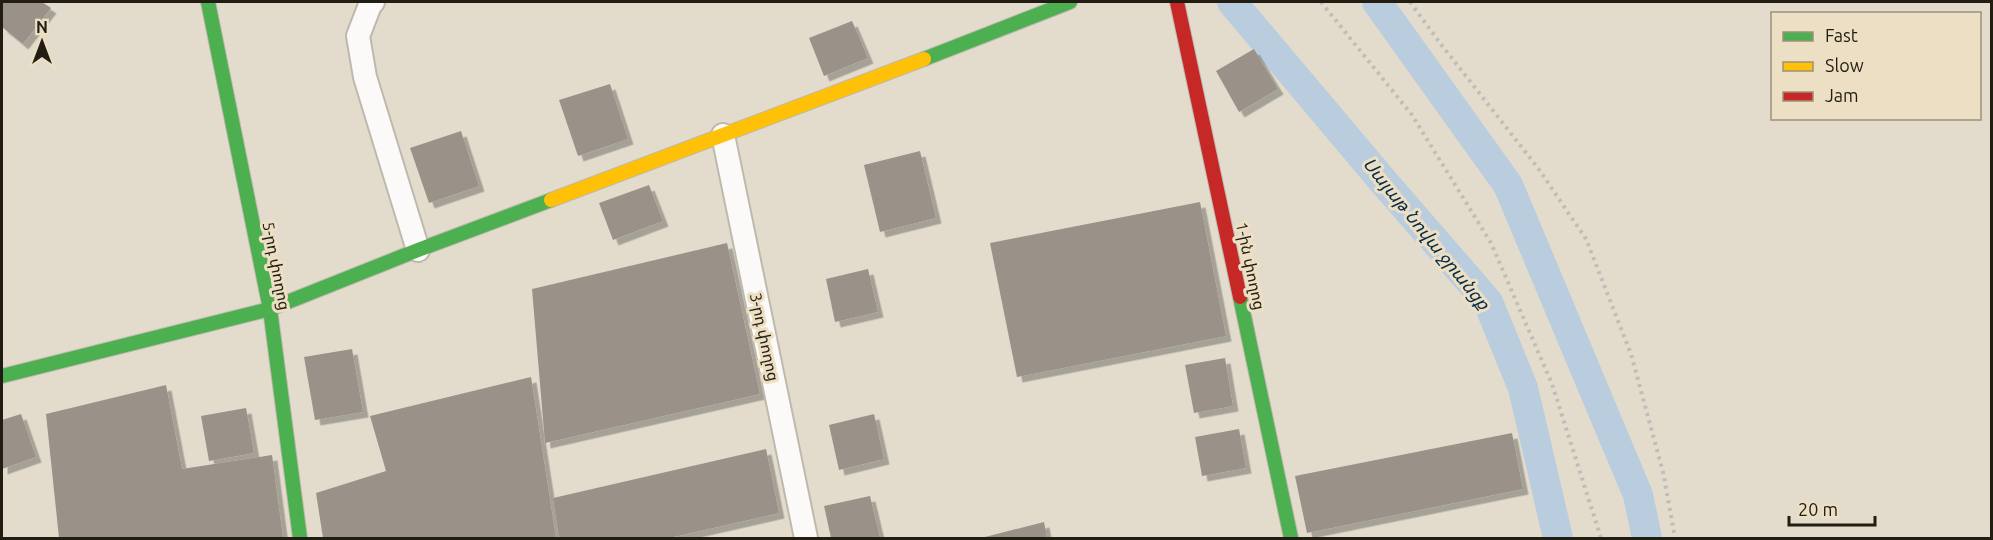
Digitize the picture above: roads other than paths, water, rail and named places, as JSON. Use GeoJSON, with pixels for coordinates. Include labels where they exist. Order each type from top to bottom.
{"type":"FeatureCollection","features":[{"type":"Feature","properties":{"kind":"street","name":"5-րդ փողոց"},"geometry":{"type":"LineString","coordinates":[[208,2],[270,309],[300,538]]}},
{"type":"Feature","properties":{"kind":"street"},"geometry":{"type":"LineString","coordinates":[[373,2],[358,36],[365,77],[418,250]]}},
{"type":"Feature","properties":{"kind":"street"},"geometry":{"type":"LineString","coordinates":[[2,376],[270,309],[418,250],[1070,2]]}},
{"type":"Feature","properties":{"kind":"street","name":"1-ին փողոց"},"geometry":{"type":"LineString","coordinates":[[1177,2],[1291,538]]}},
{"type":"Feature","properties":{"kind":"street","name":"3-րդ փողոց"},"geometry":{"type":"LineString","coordinates":[[723,135],[806,538]]}},
{"type":"Feature","properties":{"kind":"waterway","name":"Սայաթ Նովա ջրանցք"},"geometry":{"type":"LineString","coordinates":[[1232,2],[1488,302],[1523,388],[1558,538]]}},
{"type":"Feature","properties":{"kind":"waterway","name":"Սայաթ Նովա ջրանցք"},"geometry":{"type":"LineString","coordinates":[[1377,2],[1508,185],[1638,495],[1647,538]]}}]}
